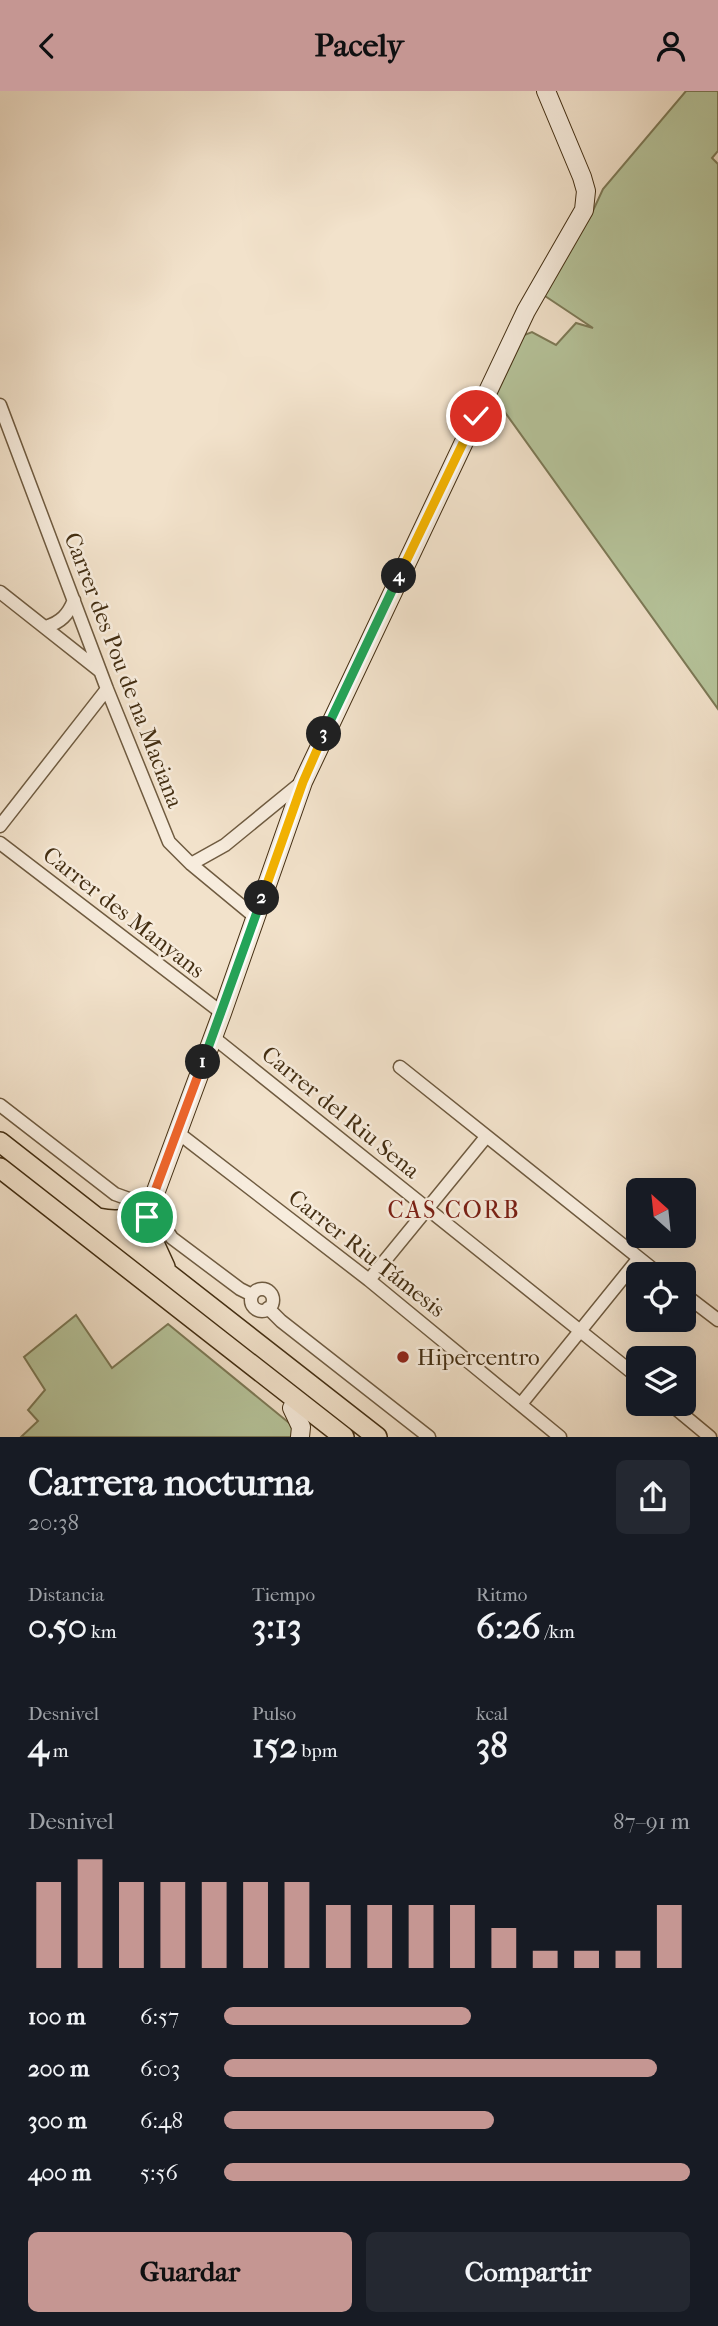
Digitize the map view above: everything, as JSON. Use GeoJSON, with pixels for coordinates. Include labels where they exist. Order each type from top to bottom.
{"type":"FeatureCollection","features":[{"type":"Feature","properties":{"kind":"main road"},"geometry":{"type":"LineString","coordinates":[[0,1142],[377,1437]]}},
{"type":"Feature","properties":{"kind":"main road"},"geometry":{"type":"LineString","coordinates":[[0,1168],[344,1437]]}},
{"type":"Feature","properties":{"kind":"main road"},"geometry":{"type":"LineString","coordinates":[[97,1218],[126,1219],[147,1209],[154,1243],[169,1275]]}},
{"type":"Feature","properties":{"kind":"street"},"geometry":{"type":"LineString","coordinates":[[147,1209],[222,1013],[303,782],[526,311],[584,210],[586,191],[582,177],[546,91]]}},
{"type":"Feature","properties":{"kind":"street","name":"Carrer des Pou de na Maciana"},"geometry":{"type":"LineString","coordinates":[[0,405],[100,671],[169,842],[191,864],[255,917]]}},
{"type":"Feature","properties":{"kind":"street"},"geometry":{"type":"LineString","coordinates":[[0,591],[100,671]]}},
{"type":"Feature","properties":{"kind":"street"},"geometry":{"type":"LineString","coordinates":[[46,627],[63,619],[74,600]]}},
{"type":"Feature","properties":{"kind":"street"},"geometry":{"type":"LineString","coordinates":[[0,826],[107,689]]}},
{"type":"Feature","properties":{"kind":"street"},"geometry":{"type":"LineString","coordinates":[[191,864],[225,845],[303,782]]}},
{"type":"Feature","properties":{"kind":"street","name":"Carrer des Manyans"},"geometry":{"type":"LineString","coordinates":[[0,843],[222,1013]]}},
{"type":"Feature","properties":{"kind":"street","name":"Carrer del Riu Sena"},"geometry":{"type":"LineString","coordinates":[[213,1037],[626,1367]]}},
{"type":"Feature","properties":{"kind":"street"},"geometry":{"type":"LineString","coordinates":[[400,1067],[644,1262]]}},
{"type":"Feature","properties":{"kind":"street"},"geometry":{"type":"LineString","coordinates":[[0,1105],[115,1194],[147,1209],[173,1238],[240,1289],[252,1295],[253,1307],[259,1311],[268,1308],[429,1437]]}},
{"type":"Feature","properties":{"kind":"street","name":"Carrer Riu Támesis"},"geometry":{"type":"LineString","coordinates":[[177,1132],[369,1280],[560,1437]]}},
{"type":"Feature","properties":{"kind":"street"},"geometry":{"type":"LineString","coordinates":[[369,1280],[486,1137]]}},
{"type":"Feature","properties":{"kind":"street"},"geometry":{"type":"LineString","coordinates":[[521,1404],[639,1258]]}},
{"type":"Feature","properties":{"kind":"street"},"geometry":{"type":"LineString","coordinates":[[696,1303],[718,1320]]}},
{"type":"Feature","properties":{"kind":"street"},"geometry":{"type":"LineString","coordinates":[[221,1341],[246,1371],[292,1408],[301,1427],[300,1437]]}},
{"type":"Feature","properties":{"kind":"street"},"geometry":{"type":"LineString","coordinates":[[685,1416],[710,1437]]}},
{"type":"Feature","properties":{"kind":"green space"},"geometry":{"type":"Polygon","coordinates":[[[686,91],[718,91],[718,151],[712,158],[718,164],[718,709],[494,397],[519,337],[532,332],[556,345],[576,323],[593,328],[542,294],[591,215],[603,189],[686,91]]]}},
{"type":"Feature","properties":{"kind":"green space"},"geometry":{"type":"Polygon","coordinates":[[[76,1315],[112,1368],[168,1324],[299,1431],[297,1437],[21,1437],[38,1421],[28,1410],[45,1390],[24,1357],[76,1315]]]}},
{"type":"Feature","properties":{"kind":"place","name":"Hipercentro"},"geometry":{"type":"Point","coordinates":[403,1357]}},
{"type":"Feature","properties":{"kind":"district","name":"CAS CORB"},"geometry":{"type":"Point","coordinates":[454,1210]}},
{"type":"Feature","properties":{"kind":"route"},"geometry":{"type":"LineString","coordinates":[[147,1217],[154,1216],[158,1211],[157,1203],[152,1199],[222,1013],[303,782],[476,416]]}}]}
